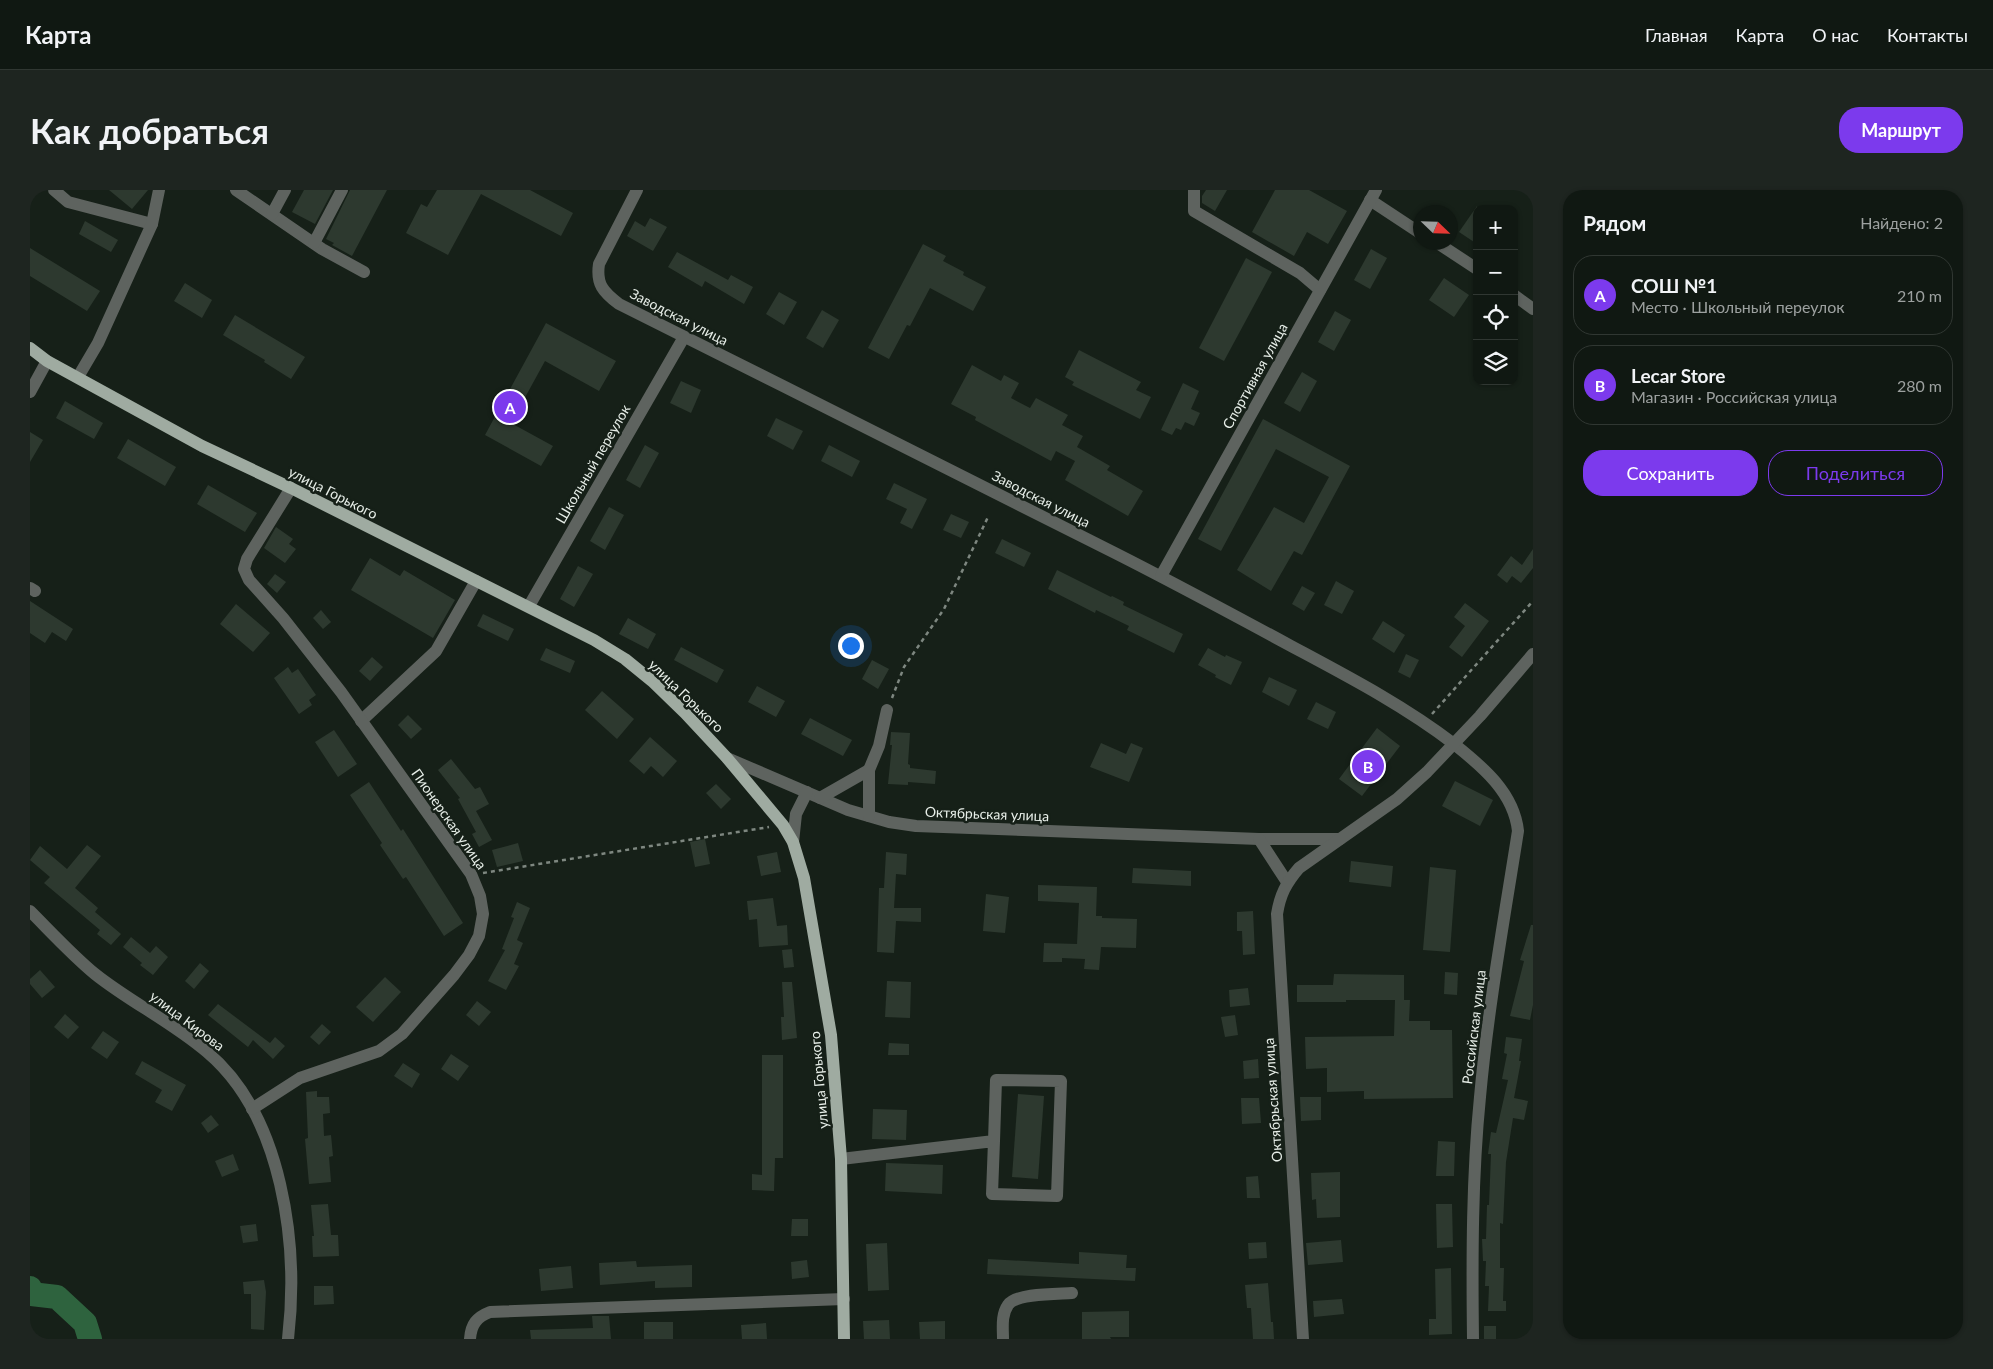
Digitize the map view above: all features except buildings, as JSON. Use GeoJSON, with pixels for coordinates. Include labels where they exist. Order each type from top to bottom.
{"type":"FeatureCollection","features":[{"type":"Feature","properties":{"kind":"main road","name":"улица Горького"},"geometry":{"type":"LineString","coordinates":[[30,348],[47,361],[202,446],[291,488],[476,582],[529,606],[594,640],[625,659],[652,681],[727,758],[783,825],[793,842],[804,878],[831,1035],[841,1159],[844,1339]]}},
{"type":"Feature","properties":{"kind":"street"},"geometry":{"type":"LineString","coordinates":[[54,190],[68,202],[152,224]]}},
{"type":"Feature","properties":{"kind":"street"},"geometry":{"type":"LineString","coordinates":[[236,190],[314,243],[364,272]]}},
{"type":"Feature","properties":{"kind":"street"},"geometry":{"type":"LineString","coordinates":[[272,214],[285,190]]}},
{"type":"Feature","properties":{"kind":"street"},"geometry":{"type":"LineString","coordinates":[[314,243],[342,190]]}},
{"type":"Feature","properties":{"kind":"street","name":"Заводская улица"},"geometry":{"type":"LineString","coordinates":[[637,190],[599,264],[600,285],[606,295],[619,304],[1161,576],[1382,695],[1454,744]]}},
{"type":"Feature","properties":{"kind":"street"},"geometry":{"type":"LineString","coordinates":[[1194,190],[1194,211],[1300,273],[1320,290]]}},
{"type":"Feature","properties":{"kind":"street"},"geometry":{"type":"LineString","coordinates":[[78,378],[98,343],[152,224],[160,191]]}},
{"type":"Feature","properties":{"kind":"street"},"geometry":{"type":"LineString","coordinates":[[1373,195],[1413,227]]}},
{"type":"Feature","properties":{"kind":"street","name":"Спортивная улица"},"geometry":{"type":"LineString","coordinates":[[1161,576],[1373,195]]}},
{"type":"Feature","properties":{"kind":"street"},"geometry":{"type":"LineString","coordinates":[[1448,250],[1473,266]]}},
{"type":"Feature","properties":{"kind":"street"},"geometry":{"type":"LineString","coordinates":[[1518,298],[1533,309]]}},
{"type":"Feature","properties":{"kind":"street","name":"Школьный переулок"},"geometry":{"type":"LineString","coordinates":[[529,606],[684,337]]}},
{"type":"Feature","properties":{"kind":"street"},"geometry":{"type":"LineString","coordinates":[[30,392],[47,361]]}},
{"type":"Feature","properties":{"kind":"street","name":"Пионерская улица"},"geometry":{"type":"LineString","coordinates":[[252,1109],[300,1078],[379,1050],[402,1034],[469,955],[479,936],[482,914],[480,896],[471,874],[362,721],[283,618],[250,580],[244,569],[247,559],[291,488]]}},
{"type":"Feature","properties":{"kind":"street"},"geometry":{"type":"LineString","coordinates":[[362,721],[436,651],[476,582]]}},
{"type":"Feature","properties":{"kind":"street"},"geometry":{"type":"LineString","coordinates":[[1259,839],[1287,882],[1299,868],[1397,799],[1454,744],[1533,654]]}},
{"type":"Feature","properties":{"kind":"street"},"geometry":{"type":"LineString","coordinates":[[869,816],[869,770],[880,746],[888,710]]}},
{"type":"Feature","properties":{"kind":"street","name":"Российская улица"},"geometry":{"type":"LineString","coordinates":[[1454,744],[1503,790],[1512,805],[1517,819],[1518,831],[1494,983],[1480,1097],[1474,1211],[1473,1339]]}},
{"type":"Feature","properties":{"kind":"street","name":"Октябрьская улица"},"geometry":{"type":"LineString","coordinates":[[727,758],[848,810],[889,822],[916,826],[1259,839],[1340,839]]}},
{"type":"Feature","properties":{"kind":"street"},"geometry":{"type":"LineString","coordinates":[[820,798],[869,770]]}},
{"type":"Feature","properties":{"kind":"street"},"geometry":{"type":"LineString","coordinates":[[793,842],[796,814],[807,792]]}},
{"type":"Feature","properties":{"kind":"street","name":"Октябрьская улица"},"geometry":{"type":"LineString","coordinates":[[1287,882],[1280,897],[1276,914],[1303,1339]]}},
{"type":"Feature","properties":{"kind":"street","name":"улица Кирова"},"geometry":{"type":"LineString","coordinates":[[30,911],[95,974],[207,1052],[225,1069],[252,1109],[264,1134],[277,1172],[286,1210],[291,1268],[291,1316],[288,1339]]}},
{"type":"Feature","properties":{"kind":"street"},"geometry":{"type":"LineString","coordinates":[[996,1080],[1061,1082],[1057,1196],[992,1194],[994,1141],[996,1080]]}},
{"type":"Feature","properties":{"kind":"street"},"geometry":{"type":"LineString","coordinates":[[841,1159],[994,1141]]}},
{"type":"Feature","properties":{"kind":"street"},"geometry":{"type":"LineString","coordinates":[[1002,1339],[1004,1314],[1009,1303],[1018,1298],[1072,1293]]}},
{"type":"Feature","properties":{"kind":"street"},"geometry":{"type":"LineString","coordinates":[[470,1339],[473,1325],[480,1316],[490,1312],[844,1299]]}},
{"type":"Feature","properties":{"kind":"path"},"geometry":{"type":"LineString","coordinates":[[888,710],[904,667],[944,609],[988,517]]}},
{"type":"Feature","properties":{"kind":"path"},"geometry":{"type":"LineString","coordinates":[[1424,723],[1533,601]]}},
{"type":"Feature","properties":{"kind":"path"},"geometry":{"type":"LineString","coordinates":[[471,874],[783,825]]}},
{"type":"Feature","properties":{"kind":"waterway"},"geometry":{"type":"LineString","coordinates":[[30,1288],[31,1294],[57,1297],[85,1323],[90,1339]]}},
{"type":"Feature","properties":{"kind":"place","name":"СОШ №1"},"geometry":{"type":"Point","coordinates":[510,407]}},
{"type":"Feature","properties":{"kind":"place","name":"Lecar Store"},"geometry":{"type":"Point","coordinates":[1368,766]}}]}
